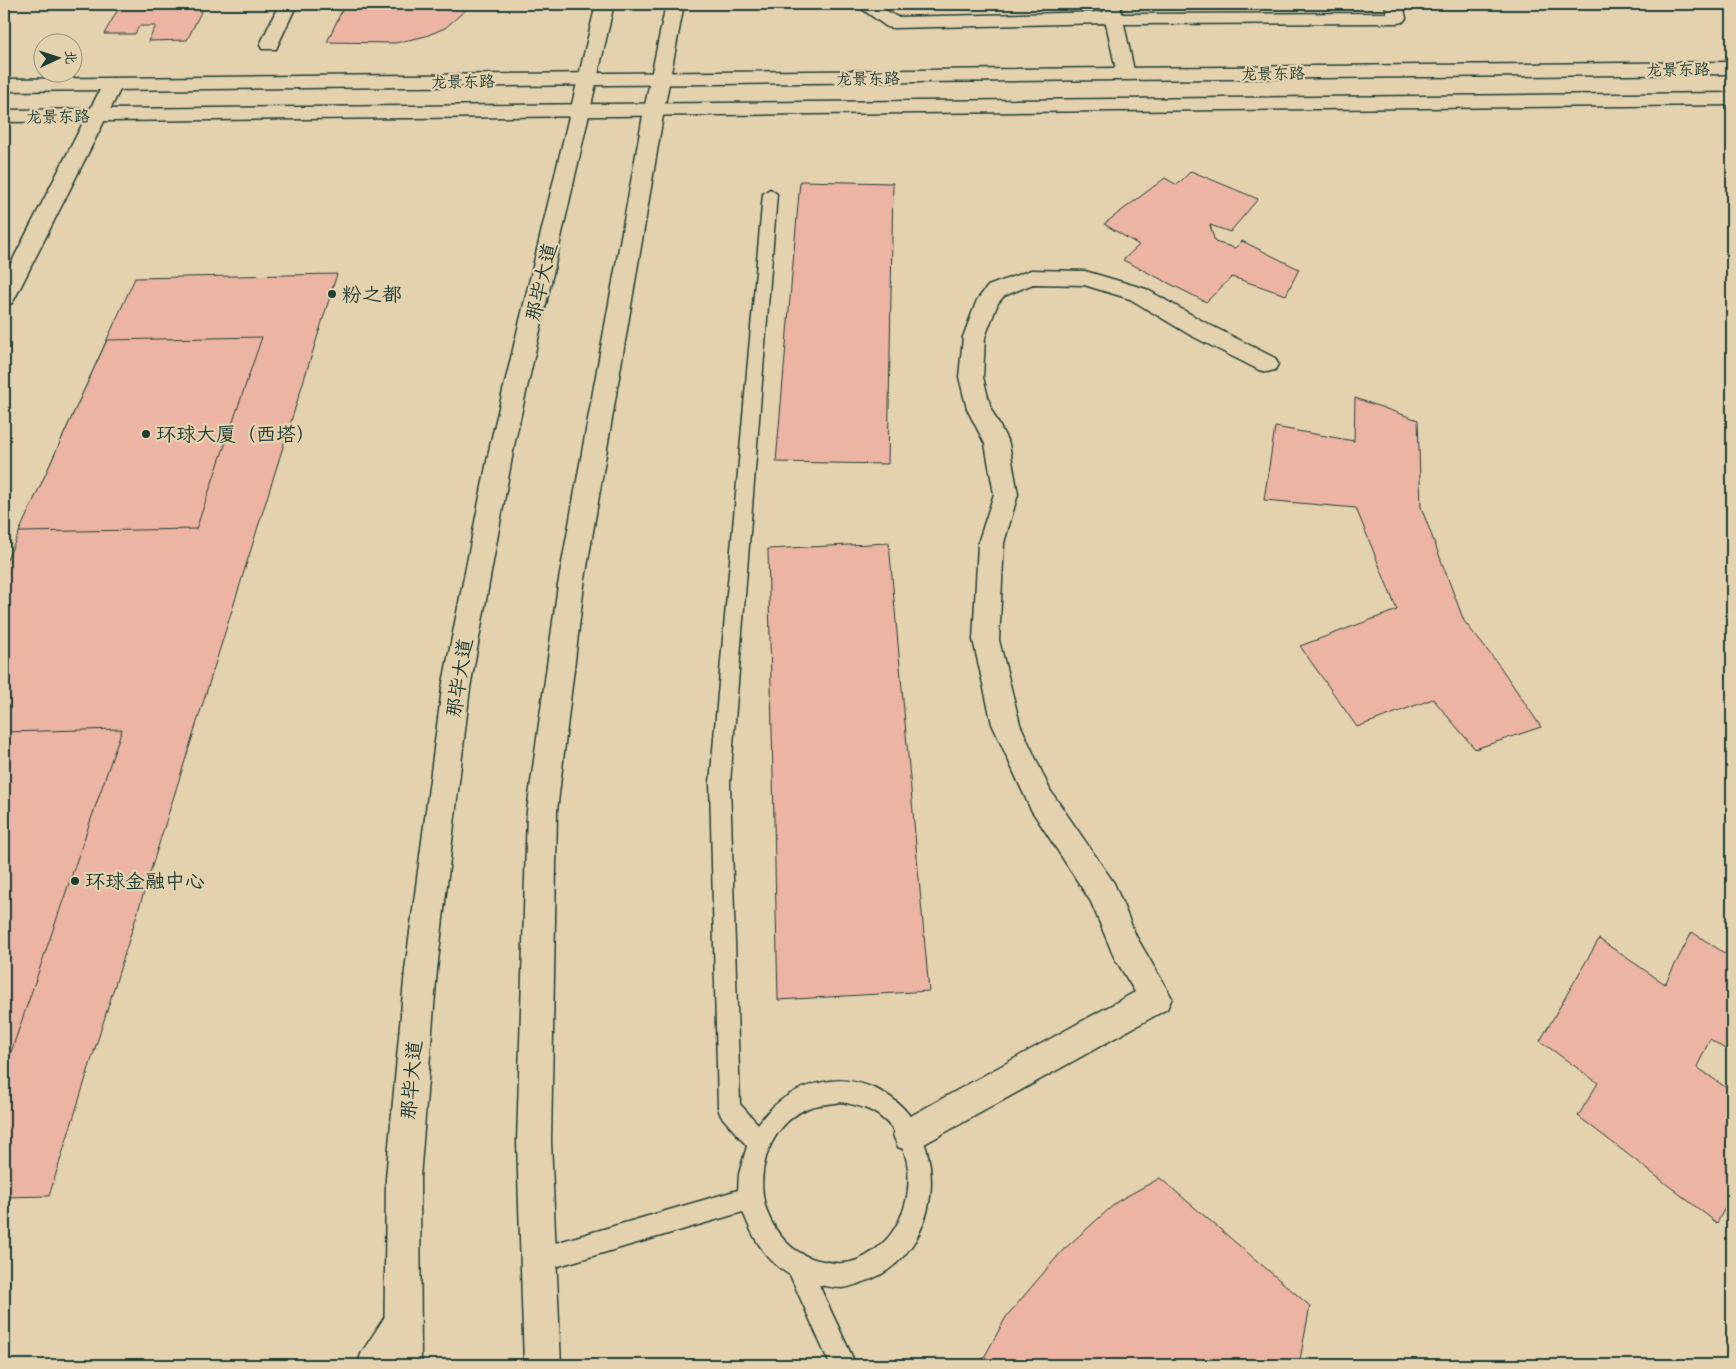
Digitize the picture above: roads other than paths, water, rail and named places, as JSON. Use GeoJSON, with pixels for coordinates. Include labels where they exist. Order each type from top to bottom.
{"type":"FeatureCollection","features":[{"type":"Feature","properties":{"kind":"main road"},"geometry":{"type":"LineString","coordinates":[[269,45],[288,4]]}},
{"type":"Feature","properties":{"kind":"main road","name":"那毕大道"},"geometry":{"type":"LineString","coordinates":[[402,1365],[403,1178],[421,970],[456,688],[503,441],[605,4]]}},
{"type":"Feature","properties":{"kind":"main road"},"geometry":{"type":"LineString","coordinates":[[542,1365],[534,1142],[542,811],[571,585],[654,110],[675,4]]}},
{"type":"Feature","properties":{"kind":"main road"},"geometry":{"type":"LineString","coordinates":[[864,4],[893,23],[1113,13],[1397,18],[1394,4]]}},
{"type":"Feature","properties":{"kind":"main road"},"geometry":{"type":"LineString","coordinates":[[1113,13],[1126,75]]}},
{"type":"Feature","properties":{"kind":"main road","name":"龙景东路"},"geometry":{"type":"LineString","coordinates":[[4,85],[1732,68]]}},
{"type":"Feature","properties":{"kind":"main road"},"geometry":{"type":"LineString","coordinates":[[4,298],[113,84]]}},
{"type":"Feature","properties":{"kind":"main road","name":"龙景东路"},"geometry":{"type":"LineString","coordinates":[[4,116],[1732,99]]}},
{"type":"Feature","properties":{"kind":"main road"},"geometry":{"type":"LineString","coordinates":[[910,1135],[1156,998],[1125,946],[1103,893],[1040,799],[1006,724],[986,640],[991,543],[1006,494],[997,444],[979,409],[971,377],[974,337],[988,300],[996,291],[1031,277],[1085,278],[1138,294],[1198,330],[1267,364]]}},
{"type":"Feature","properties":{"kind":"main road"},"geometry":{"type":"LineString","coordinates":[[374,1365],[401,1325]]}},
{"type":"Feature","properties":{"kind":"lane"},"geometry":{"type":"LineString","coordinates":[[759,1143],[729,1108],[720,783],[770,194]]}},
{"type":"Feature","properties":{"kind":"lane"},"geometry":{"type":"LineString","coordinates":[[842,1091],[866,1096],[890,1110],[910,1135],[920,1158],[922,1188],[916,1217],[901,1244],[880,1263],[854,1274],[825,1276],[799,1268],[776,1250],[759,1226],[751,1198],[751,1170],[759,1143],[774,1121],[794,1103],[817,1094],[842,1091]]}},
{"type":"Feature","properties":{"kind":"lane"},"geometry":{"type":"LineString","coordinates":[[538,1260],[751,1198]]}},
{"type":"Feature","properties":{"kind":"lane"},"geometry":{"type":"LineString","coordinates":[[799,1268],[843,1365]]}},
{"type":"Feature","properties":{"kind":"place","name":"粉之都"},"geometry":{"type":"Point","coordinates":[332,294]}},
{"type":"Feature","properties":{"kind":"place","name":"环球大厦（西塔）"},"geometry":{"type":"Point","coordinates":[146,434]}},
{"type":"Feature","properties":{"kind":"place","name":"环球金融中心"},"geometry":{"type":"Point","coordinates":[75,881]}}]}
